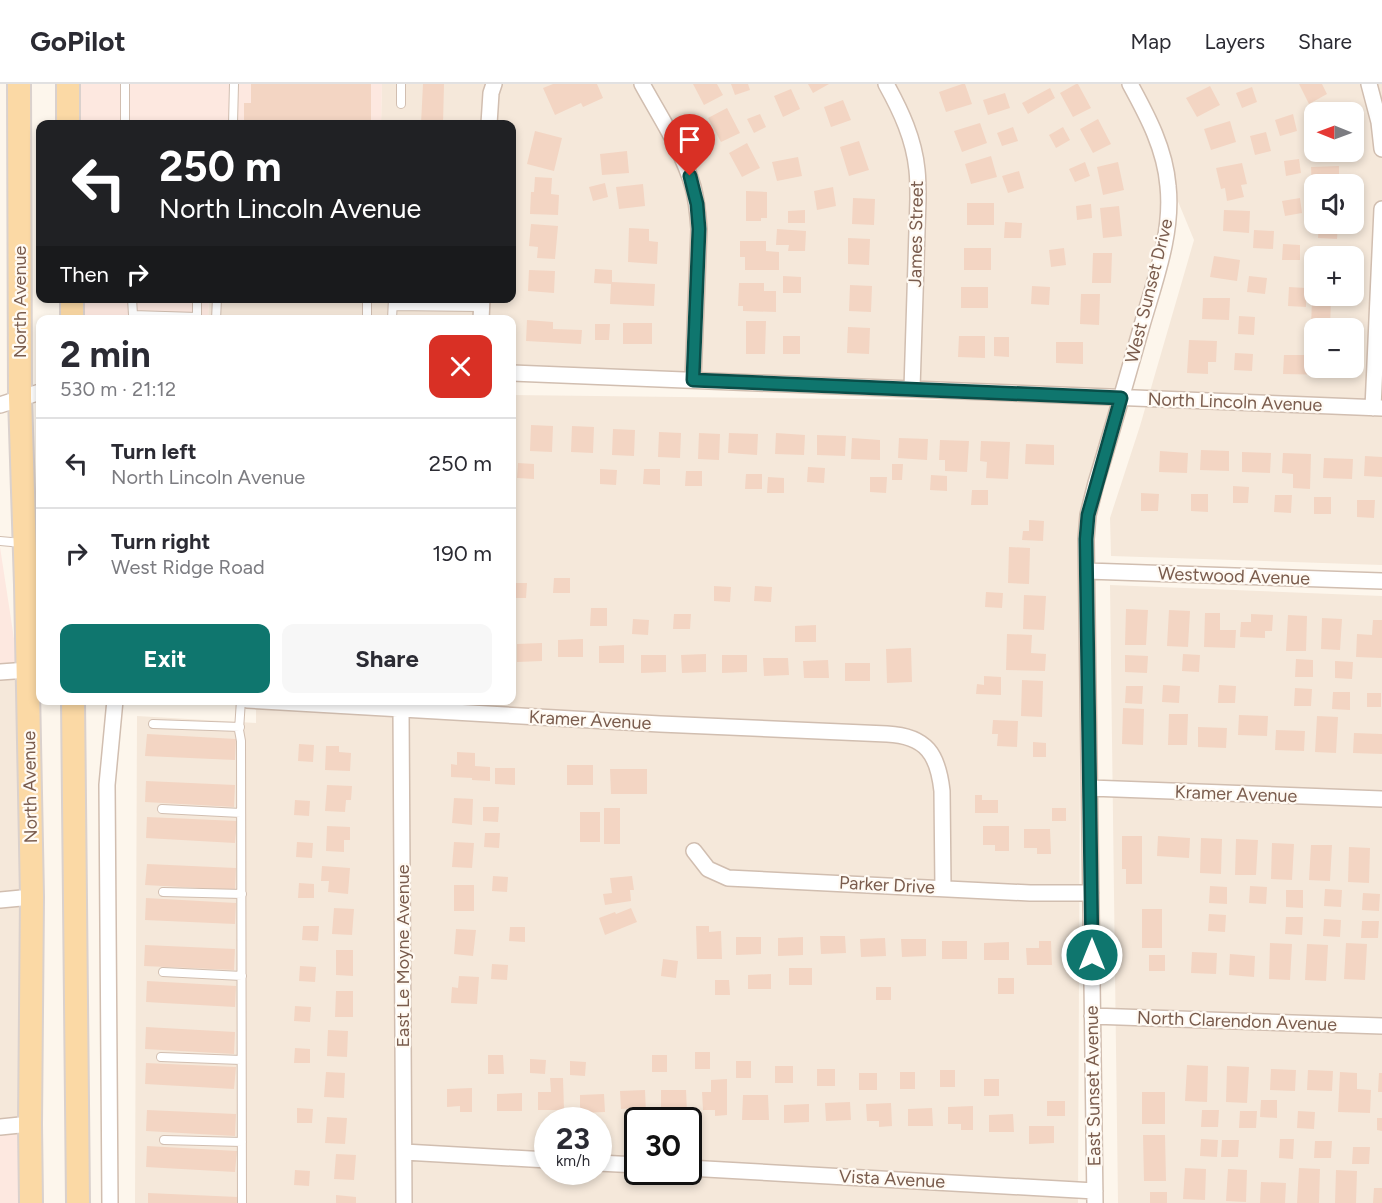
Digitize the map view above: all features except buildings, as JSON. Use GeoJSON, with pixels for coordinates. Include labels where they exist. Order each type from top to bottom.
{"type":"FeatureCollection","features":[{"type":"Feature","properties":{"kind":"main road","name":"North Avenue"},"geometry":{"type":"LineString","coordinates":[[19,84],[20,398],[32,897],[31,1203]]}},
{"type":"Feature","properties":{"kind":"main road"},"geometry":{"type":"LineString","coordinates":[[68,84],[68,120]]}},
{"type":"Feature","properties":{"kind":"main road"},"geometry":{"type":"LineString","coordinates":[[73,705],[78,1203]]}},
{"type":"Feature","properties":{"kind":"street"},"geometry":{"type":"LineString","coordinates":[[489,120],[492,84]]}},
{"type":"Feature","properties":{"kind":"street"},"geometry":{"type":"LineString","coordinates":[[642,84],[680,154],[690,176],[697,204],[699,229],[693,380]]}},
{"type":"Feature","properties":{"kind":"street","name":"James Street"},"geometry":{"type":"LineString","coordinates":[[886,84],[908,129],[918,171],[912,389]]}},
{"type":"Feature","properties":{"kind":"street","name":"West Sunset Drive"},"geometry":{"type":"LineString","coordinates":[[1121,398],[1167,236],[1169,207],[1162,152],[1157,137],[1130,84]]}},
{"type":"Feature","properties":{"kind":"street"},"geometry":{"type":"LineString","coordinates":[[1369,84],[1379,122],[1382,149]]}},
{"type":"Feature","properties":{"kind":"street"},"geometry":{"type":"LineString","coordinates":[[1378,408],[1382,209]]}},
{"type":"Feature","properties":{"kind":"street","name":"North Lincoln Avenue"},"geometry":{"type":"LineString","coordinates":[[516,373],[1378,408]]}},
{"type":"Feature","properties":{"kind":"street","name":"East Sunset Avenue"},"geometry":{"type":"LineString","coordinates":[[1095,1197],[1086,539],[1088,515],[1121,398]]}},
{"type":"Feature","properties":{"kind":"street","name":"Westwood Avenue"},"geometry":{"type":"LineString","coordinates":[[1087,571],[1382,581]]}},
{"type":"Feature","properties":{"kind":"street"},"geometry":{"type":"LineString","coordinates":[[0,672],[28,670]]}},
{"type":"Feature","properties":{"kind":"street"},"geometry":{"type":"LineString","coordinates":[[110,1203],[106,785],[114,705]]}},
{"type":"Feature","properties":{"kind":"street","name":"Kramer Avenue"},"geometry":{"type":"LineString","coordinates":[[333,705],[660,724],[896,734],[913,739],[928,750],[937,762],[942,784],[943,888]]}},
{"type":"Feature","properties":{"kind":"street","name":"East Le Moyne Avenue"},"geometry":{"type":"LineString","coordinates":[[401,709],[404,1203]]}},
{"type":"Feature","properties":{"kind":"street","name":"Kramer Avenue"},"geometry":{"type":"LineString","coordinates":[[1090,788],[1382,799]]}},
{"type":"Feature","properties":{"kind":"street","name":"Parker Drive"},"geometry":{"type":"LineString","coordinates":[[694,851],[708,869],[728,878],[1030,893],[1091,893]]}},
{"type":"Feature","properties":{"kind":"street"},"geometry":{"type":"LineString","coordinates":[[0,900],[32,897]]}},
{"type":"Feature","properties":{"kind":"street","name":"North Clarendon Avenue"},"geometry":{"type":"LineString","coordinates":[[1092,1016],[1382,1026]]}},
{"type":"Feature","properties":{"kind":"street"},"geometry":{"type":"LineString","coordinates":[[0,1127],[30,1124]]}},
{"type":"Feature","properties":{"kind":"street"},"geometry":{"type":"LineString","coordinates":[[404,1152],[534,1159]]}},
{"type":"Feature","properties":{"kind":"street","name":"Vista Avenue"},"geometry":{"type":"LineString","coordinates":[[702,1169],[1095,1197]]}},
{"type":"Feature","properties":{"kind":"lane"},"geometry":{"type":"LineString","coordinates":[[125,84],[125,120]]}},
{"type":"Feature","properties":{"kind":"lane"},"geometry":{"type":"LineString","coordinates":[[233,120],[234,84]]}},
{"type":"Feature","properties":{"kind":"lane"},"geometry":{"type":"LineString","coordinates":[[400,104],[401,84]]}},
{"type":"Feature","properties":{"kind":"lane"},"geometry":{"type":"LineString","coordinates":[[408,303],[481,308]]}},
{"type":"Feature","properties":{"kind":"lane"},"geometry":{"type":"LineString","coordinates":[[0,541],[25,544]]}},
{"type":"Feature","properties":{"kind":"lane"},"geometry":{"type":"LineString","coordinates":[[241,705],[242,1203]]}},
{"type":"Feature","properties":{"kind":"lane"},"geometry":{"type":"LineString","coordinates":[[153,724],[240,727]]}},
{"type":"Feature","properties":{"kind":"lane"},"geometry":{"type":"LineString","coordinates":[[162,809],[241,813]]}},
{"type":"Feature","properties":{"kind":"lane"},"geometry":{"type":"LineString","coordinates":[[163,892],[242,894]]}},
{"type":"Feature","properties":{"kind":"lane"},"geometry":{"type":"LineString","coordinates":[[163,972],[242,976]]}},
{"type":"Feature","properties":{"kind":"lane"},"geometry":{"type":"LineString","coordinates":[[161,1057],[241,1060]]}},
{"type":"Feature","properties":{"kind":"lane"},"geometry":{"type":"LineString","coordinates":[[164,1140],[242,1142]]}},
{"type":"Feature","properties":{"kind":"shaded area"},"geometry":{"type":"Polygon","coordinates":[[[73,84],[382,84],[381,120],[74,120],[73,84]]]}},
{"type":"Feature","properties":{"kind":"shaded area"},"geometry":{"type":"Polygon","coordinates":[[[382,84],[1123,84],[1150,134],[1159,167],[1164,203],[1161,238],[1118,391],[516,368],[516,315],[208,315],[209,303],[516,303],[516,120],[381,120],[382,84]]]}},
{"type":"Feature","properties":{"kind":"shaded area"},"geometry":{"type":"Polygon","coordinates":[[[1137,84],[1382,84],[1382,565],[1111,556],[1110,518],[1140,426],[1194,240],[1177,199],[1170,153],[1137,84]]]}},
{"type":"Feature","properties":{"kind":"shaded area"},"geometry":{"type":"Polygon","coordinates":[[[77,303],[209,303],[208,315],[77,315],[77,303]]]}},
{"type":"Feature","properties":{"kind":"shaded area"},"geometry":{"type":"Polygon","coordinates":[[[516,395],[1115,402],[1081,521],[1078,1203],[135,1203],[137,716],[256,723],[256,705],[516,705],[516,395]]]}},
{"type":"Feature","properties":{"kind":"shaded area"},"geometry":{"type":"Polygon","coordinates":[[[0,547],[20,678],[0,678],[0,547]]]}},
{"type":"Feature","properties":{"kind":"shaded area"},"geometry":{"type":"Polygon","coordinates":[[[1110,585],[1382,596],[1382,1203],[1118,1203],[1110,585]]]}},
{"type":"Feature","properties":{"kind":"shaded area"},"geometry":{"type":"Polygon","coordinates":[[[0,678],[20,678],[24,1121],[0,1122],[0,678]]]}},
{"type":"Feature","properties":{"kind":"shaded area"},"geometry":{"type":"Polygon","coordinates":[[[22,1131],[23,1203],[0,1203],[0,1132],[22,1131]]]}},
{"type":"Feature","properties":{"kind":"route"},"geometry":{"type":"LineString","coordinates":[[690,176],[697,204],[699,229],[693,380],[1121,398],[1088,515],[1086,539],[1092,955]]}}]}
